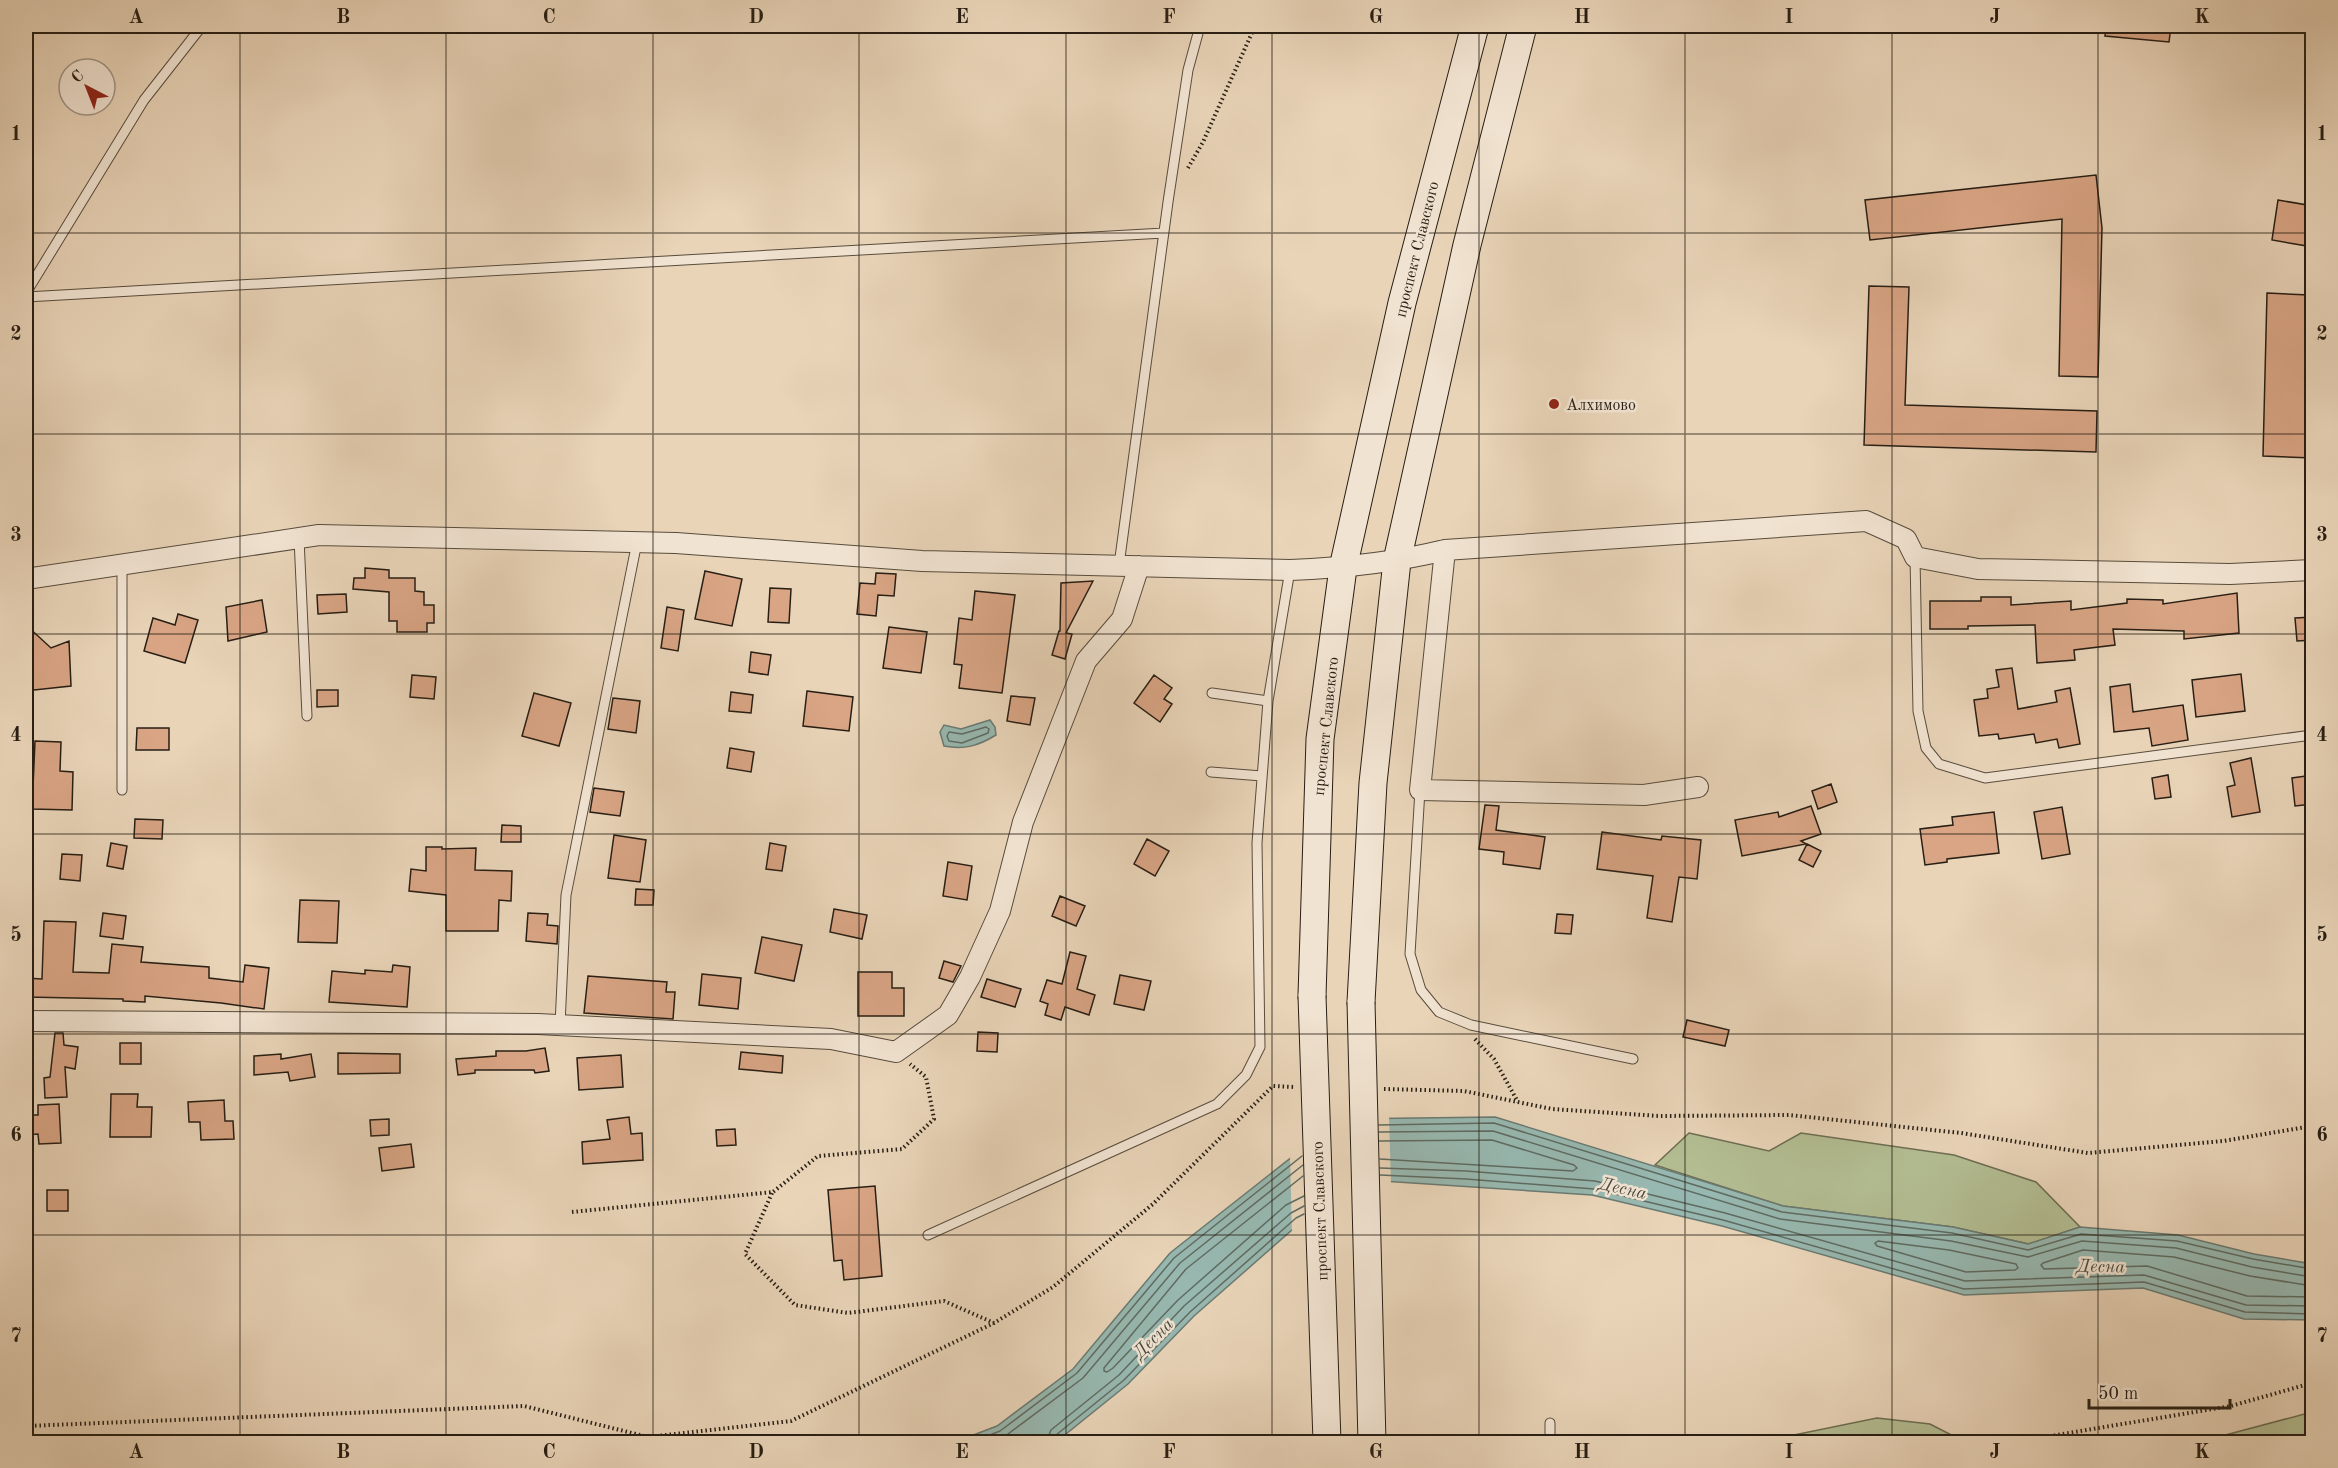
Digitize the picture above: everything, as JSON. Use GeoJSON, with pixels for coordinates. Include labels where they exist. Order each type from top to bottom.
{"type":"FeatureCollection","features":[{"type":"Feature","properties":{"kind":"main road","name":"проспект Славского"},"geometry":{"type":"LineString","coordinates":[[1327,1443],[1312,996],[1320,739],[1343,568],[1402,303],[1475,26]]}},
{"type":"Feature","properties":{"kind":"main road"},"geometry":{"type":"LineString","coordinates":[[1372,1443],[1360,1002],[1373,783],[1397,561],[1467,245],[1523,26]]}},
{"type":"Feature","properties":{"kind":"street"},"geometry":{"type":"LineString","coordinates":[[26,579],[319,535],[637,542],[922,561],[1290,570],[1343,568],[1397,561],[1445,550],[1866,520],[1906,539],[1915,557],[1978,569],[2229,574],[2313,570]]}},
{"type":"Feature","properties":{"kind":"street"},"geometry":{"type":"LineString","coordinates":[[1445,550],[1420,790],[1644,795],[1698,787]]}},
{"type":"Feature","properties":{"kind":"street"},"geometry":{"type":"LineString","coordinates":[[26,1021],[560,1025],[831,1039],[896,1052],[948,1015],[970,977],[1000,911],[1023,822],[1086,661],[1122,619],[1129,566]]}},
{"type":"Feature","properties":{"kind":"lane"},"geometry":{"type":"LineString","coordinates":[[26,295],[144,100],[202,26]]}},
{"type":"Feature","properties":{"kind":"lane"},"geometry":{"type":"LineString","coordinates":[[1129,566],[1164,232],[1188,70],[1200,26]]}},
{"type":"Feature","properties":{"kind":"lane"},"geometry":{"type":"LineString","coordinates":[[26,295],[1164,232]]}},
{"type":"Feature","properties":{"kind":"lane"},"geometry":{"type":"LineString","coordinates":[[299,538],[307,717]]}},
{"type":"Feature","properties":{"kind":"lane"},"geometry":{"type":"LineString","coordinates":[[560,1025],[566,894],[637,542]]}},
{"type":"Feature","properties":{"kind":"lane"},"geometry":{"type":"LineString","coordinates":[[1915,557],[1918,711],[1926,748],[1940,764],[1985,778],[2313,735]]}},
{"type":"Feature","properties":{"kind":"lane"},"geometry":{"type":"LineString","coordinates":[[122,564],[122,790]]}},
{"type":"Feature","properties":{"kind":"lane"},"geometry":{"type":"LineString","coordinates":[[928,1235],[1217,1104],[1246,1075],[1260,1047],[1257,843],[1268,701],[1290,570]]}},
{"type":"Feature","properties":{"kind":"lane"},"geometry":{"type":"LineString","coordinates":[[1212,693],[1268,701]]}},
{"type":"Feature","properties":{"kind":"lane"},"geometry":{"type":"LineString","coordinates":[[1211,772],[1262,776]]}},
{"type":"Feature","properties":{"kind":"lane"},"geometry":{"type":"LineString","coordinates":[[1420,790],[1410,954],[1421,990],[1438,1012],[1471,1025],[1633,1059]]}},
{"type":"Feature","properties":{"kind":"lane"},"geometry":{"type":"LineString","coordinates":[[1550,1423],[1550,1443]]}},
{"type":"Feature","properties":{"kind":"path"},"geometry":{"type":"LineString","coordinates":[[1186,172],[1203,142],[1255,26]]}},
{"type":"Feature","properties":{"kind":"path"},"geometry":{"type":"LineString","coordinates":[[1454,1018],[1494,1059],[1519,1102]]}},
{"type":"Feature","properties":{"kind":"path"},"geometry":{"type":"LineString","coordinates":[[896,1052],[926,1077],[934,1119],[902,1149],[818,1156],[773,1192],[745,1254],[795,1305],[848,1313],[944,1301],[994,1323]]}},
{"type":"Feature","properties":{"kind":"path"},"geometry":{"type":"LineString","coordinates":[[26,1426],[524,1406],[648,1437],[791,1420],[994,1323],[1053,1287],[1153,1204],[1273,1086],[1297,1087]]}},
{"type":"Feature","properties":{"kind":"path"},"geometry":{"type":"LineString","coordinates":[[1380,1089],[1464,1091],[1552,1109],[1659,1116],[1789,1115],[1961,1133],[2088,1153],[2223,1141],[2313,1126]]}},
{"type":"Feature","properties":{"kind":"path"},"geometry":{"type":"LineString","coordinates":[[572,1212],[773,1192]]}},
{"type":"Feature","properties":{"kind":"path"},"geometry":{"type":"LineString","coordinates":[[2014,1443],[2231,1406],[2313,1383]]}},
{"type":"Feature","properties":{"kind":"green space"},"geometry":{"type":"Polygon","coordinates":[[[1689,1133],[1769,1151],[1801,1133],[1954,1155],[2036,1182],[2080,1227],[2029,1244],[1953,1227],[1783,1206],[1655,1165],[1689,1133]]]}},
{"type":"Feature","properties":{"kind":"green space"},"geometry":{"type":"Polygon","coordinates":[[[2312,1412],[2312,1442],[2199,1442],[2312,1412]]]}},
{"type":"Feature","properties":{"kind":"green space"},"geometry":{"type":"Polygon","coordinates":[[[1877,1418],[1930,1424],[1965,1442],[1734,1442],[1765,1441],[1877,1418]]]}},
{"type":"Feature","properties":{"kind":"water"},"geometry":{"type":"Polygon","coordinates":[[[990,720],[995,727],[996,735],[989,739],[964,747],[944,746],[940,732],[944,725],[961,729],[990,720]]]}},
{"type":"Feature","properties":{"kind":"water","name":"Десна"},"geometry":{"type":"Polygon","coordinates":[[[1495,1117],[1783,1206],[1953,1227],[2028,1244],[2080,1227],[2178,1235],[2254,1254],[2312,1264],[2312,1320],[2244,1319],[2143,1288],[1964,1295],[1722,1226],[1592,1195],[1382,1181],[1300,1223],[1194,1316],[1128,1384],[1056,1442],[955,1442],[997,1426],[1073,1369],[1170,1253],[1340,1119],[1495,1117]]]}},
{"type":"Feature","properties":{"kind":"pier"},"geometry":{"type":"Polygon","coordinates":[[[1389,1116],[1391,1184],[1383,1184],[1302,1225],[1292,1234],[1290,1155],[1339,1117],[1389,1116]]]}},
{"type":"Feature","properties":{"kind":"building"},"geometry":{"type":"Polygon","coordinates":[[[2106,26],[2171,26],[2169,42],[2105,36],[2106,26]]]}},
{"type":"Feature","properties":{"kind":"building"},"geometry":{"type":"Polygon","coordinates":[[[2096,175],[2102,228],[2098,377],[2059,376],[2062,219],[1870,240],[1865,200],[2096,175]]]}},
{"type":"Feature","properties":{"kind":"building"},"geometry":{"type":"Polygon","coordinates":[[[2278,200],[2313,206],[2313,247],[2272,240],[2278,200]]]}},
{"type":"Feature","properties":{"kind":"building"},"geometry":{"type":"Polygon","coordinates":[[[1869,286],[1909,287],[1905,405],[2097,411],[2096,452],[1864,445],[1869,286]]]}},
{"type":"Feature","properties":{"kind":"building"},"geometry":{"type":"Polygon","coordinates":[[[2267,293],[2309,295],[2306,418],[2313,418],[2313,458],[2263,456],[2267,293]]]}},
{"type":"Feature","properties":{"kind":"building"},"geometry":{"type":"Polygon","coordinates":[[[365,568],[389,570],[389,578],[415,578],[415,591],[424,592],[424,605],[434,605],[434,623],[427,623],[427,632],[397,632],[397,621],[389,621],[389,592],[353,589],[354,578],[365,578],[365,568]]]}},
{"type":"Feature","properties":{"kind":"building"},"geometry":{"type":"Polygon","coordinates":[[[705,571],[742,579],[732,626],[695,619],[705,571]]]}},
{"type":"Feature","properties":{"kind":"building"},"geometry":{"type":"Polygon","coordinates":[[[876,573],[896,574],[894,596],[878,595],[876,616],[857,614],[860,583],[875,584],[876,573]]]}},
{"type":"Feature","properties":{"kind":"building"},"geometry":{"type":"Polygon","coordinates":[[[1093,581],[1066,633],[1072,634],[1065,659],[1052,655],[1060,631],[1061,583],[1093,581]]]}},
{"type":"Feature","properties":{"kind":"building"},"geometry":{"type":"Polygon","coordinates":[[[770,588],[791,589],[789,623],[768,622],[770,588]]]}},
{"type":"Feature","properties":{"kind":"building"},"geometry":{"type":"Polygon","coordinates":[[[975,591],[1015,595],[1002,693],[959,688],[962,665],[954,664],[959,618],[972,620],[975,591]]]}},
{"type":"Feature","properties":{"kind":"building"},"geometry":{"type":"Polygon","coordinates":[[[2237,593],[2239,633],[2184,639],[2184,631],[2113,629],[2115,645],[2074,650],[2075,660],[2037,663],[2035,625],[1930,629],[1930,601],[1981,601],[1981,597],[2011,597],[2011,605],[2071,601],[2071,610],[2127,603],[2127,599],[2163,600],[2163,604],[2237,593]]]}},
{"type":"Feature","properties":{"kind":"building"},"geometry":{"type":"Polygon","coordinates":[[[346,594],[347,612],[318,614],[317,595],[346,594]]]}},
{"type":"Feature","properties":{"kind":"building"},"geometry":{"type":"Polygon","coordinates":[[[262,600],[267,632],[228,641],[226,607],[262,600]]]}},
{"type":"Feature","properties":{"kind":"building"},"geometry":{"type":"Polygon","coordinates":[[[667,607],[684,610],[678,651],[661,648],[667,607]]]}},
{"type":"Feature","properties":{"kind":"building"},"geometry":{"type":"Polygon","coordinates":[[[178,614],[198,620],[185,663],[144,651],[153,618],[175,625],[178,614]]]}},
{"type":"Feature","properties":{"kind":"building"},"geometry":{"type":"Polygon","coordinates":[[[2313,617],[2313,640],[2297,641],[2295,618],[2313,617]]]}},
{"type":"Feature","properties":{"kind":"building"},"geometry":{"type":"Polygon","coordinates":[[[26,625],[51,648],[69,641],[71,686],[34,690],[26,680],[26,625]]]}},
{"type":"Feature","properties":{"kind":"building"},"geometry":{"type":"Polygon","coordinates":[[[889,627],[927,632],[921,673],[883,668],[889,627]]]}},
{"type":"Feature","properties":{"kind":"building"},"geometry":{"type":"Polygon","coordinates":[[[751,652],[771,655],[768,675],[749,672],[751,652]]]}},
{"type":"Feature","properties":{"kind":"building"},"geometry":{"type":"Polygon","coordinates":[[[2012,668],[2018,709],[2057,702],[2055,691],[2070,688],[2080,744],[2059,748],[2057,739],[2036,743],[2034,734],[1999,739],[1998,734],[1979,736],[1974,700],[1988,698],[1987,689],[1999,687],[1996,670],[2012,668]]]}},
{"type":"Feature","properties":{"kind":"building"},"geometry":{"type":"Polygon","coordinates":[[[2241,674],[2245,711],[2196,717],[2192,680],[2241,674]]]}},
{"type":"Feature","properties":{"kind":"building"},"geometry":{"type":"Polygon","coordinates":[[[412,675],[436,677],[434,699],[410,697],[412,675]]]}},
{"type":"Feature","properties":{"kind":"building"},"geometry":{"type":"Polygon","coordinates":[[[1154,675],[1172,688],[1164,699],[1172,704],[1160,722],[1134,703],[1154,675]]]}},
{"type":"Feature","properties":{"kind":"building"},"geometry":{"type":"Polygon","coordinates":[[[2130,684],[2133,712],[2183,705],[2188,740],[2152,746],[2149,728],[2114,732],[2110,687],[2130,684]]]}},
{"type":"Feature","properties":{"kind":"building"},"geometry":{"type":"Polygon","coordinates":[[[317,690],[338,690],[338,706],[317,707],[317,690]]]}},
{"type":"Feature","properties":{"kind":"building"},"geometry":{"type":"Polygon","coordinates":[[[807,691],[853,697],[849,731],[803,726],[807,691]]]}},
{"type":"Feature","properties":{"kind":"building"},"geometry":{"type":"Polygon","coordinates":[[[731,692],[753,695],[751,713],[729,711],[731,692]]]}},
{"type":"Feature","properties":{"kind":"building"},"geometry":{"type":"Polygon","coordinates":[[[534,693],[571,703],[559,746],[522,736],[534,693]]]}},
{"type":"Feature","properties":{"kind":"building"},"geometry":{"type":"Polygon","coordinates":[[[1011,696],[1035,698],[1030,725],[1007,721],[1011,696]]]}},
{"type":"Feature","properties":{"kind":"building"},"geometry":{"type":"Polygon","coordinates":[[[613,698],[640,701],[636,733],[608,729],[613,698]]]}},
{"type":"Feature","properties":{"kind":"building"},"geometry":{"type":"Polygon","coordinates":[[[137,728],[169,728],[169,750],[136,750],[137,728]]]}},
{"type":"Feature","properties":{"kind":"building"},"geometry":{"type":"Polygon","coordinates":[[[35,741],[61,742],[60,771],[73,772],[72,810],[32,809],[35,741]]]}},
{"type":"Feature","properties":{"kind":"building"},"geometry":{"type":"Polygon","coordinates":[[[730,748],[754,752],[751,772],[727,768],[730,748]]]}},
{"type":"Feature","properties":{"kind":"building"},"geometry":{"type":"Polygon","coordinates":[[[2251,758],[2260,812],[2232,817],[2227,787],[2235,785],[2230,763],[2251,758]]]}},
{"type":"Feature","properties":{"kind":"building"},"geometry":{"type":"Polygon","coordinates":[[[2168,775],[2171,797],[2155,799],[2152,778],[2168,775]]]}},
{"type":"Feature","properties":{"kind":"building"},"geometry":{"type":"Polygon","coordinates":[[[2313,775],[2313,804],[2295,806],[2292,778],[2313,775]]]}},
{"type":"Feature","properties":{"kind":"building"},"geometry":{"type":"Polygon","coordinates":[[[1831,784],[1837,802],[1818,809],[1812,791],[1831,784]]]}},
{"type":"Feature","properties":{"kind":"building"},"geometry":{"type":"Polygon","coordinates":[[[594,788],[624,792],[620,816],[590,812],[594,788]]]}},
{"type":"Feature","properties":{"kind":"building"},"geometry":{"type":"Polygon","coordinates":[[[1485,805],[1499,806],[1496,830],[1545,837],[1540,869],[1503,864],[1504,852],[1479,849],[1485,805]]]}},
{"type":"Feature","properties":{"kind":"building"},"geometry":{"type":"Polygon","coordinates":[[[1811,806],[1821,834],[1801,841],[1806,844],[1742,856],[1735,820],[1778,812],[1779,817],[1811,806]]]}},
{"type":"Feature","properties":{"kind":"building"},"geometry":{"type":"Polygon","coordinates":[[[2062,807],[2070,854],[2042,859],[2034,812],[2062,807]]]}},
{"type":"Feature","properties":{"kind":"building"},"geometry":{"type":"Polygon","coordinates":[[[1994,812],[1999,853],[1947,859],[1947,862],[1925,865],[1920,829],[1953,825],[1952,817],[1994,812]]]}},
{"type":"Feature","properties":{"kind":"building"},"geometry":{"type":"Polygon","coordinates":[[[135,819],[163,820],[162,839],[134,838],[135,819]]]}},
{"type":"Feature","properties":{"kind":"building"},"geometry":{"type":"Polygon","coordinates":[[[502,825],[521,826],[521,842],[501,842],[502,825]]]}},
{"type":"Feature","properties":{"kind":"building"},"geometry":{"type":"Polygon","coordinates":[[[1602,832],[1661,840],[1662,836],[1701,840],[1697,879],[1679,877],[1672,922],[1647,918],[1653,876],[1597,869],[1602,832]]]}},
{"type":"Feature","properties":{"kind":"building"},"geometry":{"type":"Polygon","coordinates":[[[614,835],[646,840],[640,882],[608,878],[614,835]]]}},
{"type":"Feature","properties":{"kind":"building"},"geometry":{"type":"Polygon","coordinates":[[[1147,839],[1169,851],[1155,876],[1134,864],[1147,839]]]}},
{"type":"Feature","properties":{"kind":"building"},"geometry":{"type":"Polygon","coordinates":[[[111,843],[127,846],[123,869],[107,866],[111,843]]]}},
{"type":"Feature","properties":{"kind":"building"},"geometry":{"type":"Polygon","coordinates":[[[770,843],[786,846],[782,871],[766,869],[770,843]]]}},
{"type":"Feature","properties":{"kind":"building"},"geometry":{"type":"Polygon","coordinates":[[[1807,844],[1821,851],[1813,867],[1799,860],[1807,844]]]}},
{"type":"Feature","properties":{"kind":"building"},"geometry":{"type":"Polygon","coordinates":[[[426,847],[476,848],[475,870],[512,871],[511,901],[499,900],[498,931],[446,931],[446,895],[409,891],[411,869],[426,871],[426,847]]]}},
{"type":"Feature","properties":{"kind":"building"},"geometry":{"type":"Polygon","coordinates":[[[62,854],[82,855],[80,881],[60,879],[62,854]]]}},
{"type":"Feature","properties":{"kind":"building"},"geometry":{"type":"Polygon","coordinates":[[[948,862],[972,866],[967,900],[943,896],[948,862]]]}},
{"type":"Feature","properties":{"kind":"building"},"geometry":{"type":"Polygon","coordinates":[[[636,889],[654,890],[653,905],[635,905],[636,889]]]}},
{"type":"Feature","properties":{"kind":"building"},"geometry":{"type":"Polygon","coordinates":[[[1060,896],[1085,906],[1076,926],[1052,916],[1060,896]]]}},
{"type":"Feature","properties":{"kind":"building"},"geometry":{"type":"Polygon","coordinates":[[[300,900],[339,901],[337,943],[298,942],[300,900]]]}},
{"type":"Feature","properties":{"kind":"building"},"geometry":{"type":"Polygon","coordinates":[[[834,909],[867,915],[862,939],[830,932],[834,909]]]}},
{"type":"Feature","properties":{"kind":"building"},"geometry":{"type":"Polygon","coordinates":[[[103,913],[126,916],[123,939],[100,936],[103,913]]]}},
{"type":"Feature","properties":{"kind":"building"},"geometry":{"type":"Polygon","coordinates":[[[528,913],[548,914],[547,925],[558,926],[557,944],[526,941],[528,913]]]}},
{"type":"Feature","properties":{"kind":"building"},"geometry":{"type":"Polygon","coordinates":[[[1557,914],[1573,915],[1571,934],[1555,933],[1557,914]]]}},
{"type":"Feature","properties":{"kind":"building"},"geometry":{"type":"Polygon","coordinates":[[[44,921],[76,922],[73,972],[109,973],[112,944],[143,947],[141,962],[209,967],[209,978],[243,982],[245,965],[269,968],[264,1009],[145,996],[145,1002],[123,1001],[123,999],[26,997],[26,978],[42,979],[44,921]]]}},
{"type":"Feature","properties":{"kind":"building"},"geometry":{"type":"Polygon","coordinates":[[[762,937],[802,945],[794,981],[755,973],[762,937]]]}},
{"type":"Feature","properties":{"kind":"building"},"geometry":{"type":"Polygon","coordinates":[[[1070,952],[1086,956],[1077,989],[1095,995],[1089,1015],[1065,1007],[1061,1020],[1045,1015],[1048,1004],[1040,1001],[1047,980],[1062,984],[1070,952]]]}},
{"type":"Feature","properties":{"kind":"building"},"geometry":{"type":"Polygon","coordinates":[[[944,961],[961,966],[953,982],[939,978],[944,961]]]}},
{"type":"Feature","properties":{"kind":"building"},"geometry":{"type":"Polygon","coordinates":[[[393,965],[410,967],[407,1007],[329,1002],[332,971],[365,974],[365,970],[392,972],[393,965]]]}},
{"type":"Feature","properties":{"kind":"building"},"geometry":{"type":"Polygon","coordinates":[[[858,972],[892,972],[892,988],[904,988],[904,1016],[858,1016],[858,972]]]}},
{"type":"Feature","properties":{"kind":"building"},"geometry":{"type":"Polygon","coordinates":[[[702,974],[741,978],[738,1009],[699,1005],[702,974]]]}},
{"type":"Feature","properties":{"kind":"building"},"geometry":{"type":"Polygon","coordinates":[[[1120,975],[1151,981],[1144,1010],[1114,1004],[1120,975]]]}},
{"type":"Feature","properties":{"kind":"building"},"geometry":{"type":"Polygon","coordinates":[[[588,976],[667,982],[666,992],[675,992],[673,1019],[584,1013],[588,976]]]}},
{"type":"Feature","properties":{"kind":"building"},"geometry":{"type":"Polygon","coordinates":[[[987,979],[1021,989],[1015,1007],[981,997],[987,979]]]}},
{"type":"Feature","properties":{"kind":"building"},"geometry":{"type":"Polygon","coordinates":[[[1687,1020],[1729,1030],[1725,1046],[1683,1037],[1687,1020]]]}},
{"type":"Feature","properties":{"kind":"building"},"geometry":{"type":"Polygon","coordinates":[[[978,1032],[998,1033],[997,1052],[977,1051],[978,1032]]]}},
{"type":"Feature","properties":{"kind":"building"},"geometry":{"type":"Polygon","coordinates":[[[55,1033],[63,1033],[64,1045],[78,1047],[75,1069],[65,1067],[67,1097],[45,1098],[44,1078],[50,1077],[55,1033]]]}},
{"type":"Feature","properties":{"kind":"building"},"geometry":{"type":"Polygon","coordinates":[[[120,1043],[141,1043],[141,1064],[120,1064],[120,1043]]]}},
{"type":"Feature","properties":{"kind":"building"},"geometry":{"type":"Polygon","coordinates":[[[545,1048],[549,1071],[535,1073],[534,1070],[475,1070],[475,1073],[458,1075],[456,1059],[496,1056],[496,1051],[526,1051],[545,1048]]]}},
{"type":"Feature","properties":{"kind":"building"},"geometry":{"type":"Polygon","coordinates":[[[741,1052],[783,1056],[782,1073],[739,1069],[741,1052]]]}},
{"type":"Feature","properties":{"kind":"building"},"geometry":{"type":"Polygon","coordinates":[[[338,1053],[400,1054],[400,1073],[338,1074],[338,1053]]]}},
{"type":"Feature","properties":{"kind":"building"},"geometry":{"type":"Polygon","coordinates":[[[281,1054],[281,1059],[311,1054],[315,1077],[290,1081],[288,1072],[254,1075],[254,1056],[281,1054]]]}},
{"type":"Feature","properties":{"kind":"building"},"geometry":{"type":"Polygon","coordinates":[[[621,1055],[623,1087],[579,1090],[577,1058],[621,1055]]]}},
{"type":"Feature","properties":{"kind":"building"},"geometry":{"type":"Polygon","coordinates":[[[111,1094],[138,1094],[137,1107],[152,1107],[151,1137],[110,1137],[111,1094]]]}},
{"type":"Feature","properties":{"kind":"building"},"geometry":{"type":"Polygon","coordinates":[[[224,1100],[225,1121],[233,1121],[234,1139],[201,1140],[200,1122],[189,1122],[188,1102],[224,1100]]]}},
{"type":"Feature","properties":{"kind":"building"},"geometry":{"type":"Polygon","coordinates":[[[59,1104],[61,1143],[39,1144],[38,1134],[26,1135],[26,1115],[38,1115],[38,1105],[59,1104]]]}},
{"type":"Feature","properties":{"kind":"building"},"geometry":{"type":"Polygon","coordinates":[[[629,1117],[631,1134],[642,1133],[643,1160],[583,1164],[582,1142],[610,1139],[607,1120],[629,1117]]]}},
{"type":"Feature","properties":{"kind":"building"},"geometry":{"type":"Polygon","coordinates":[[[389,1119],[389,1135],[371,1136],[370,1120],[389,1119]]]}},
{"type":"Feature","properties":{"kind":"building"},"geometry":{"type":"Polygon","coordinates":[[[735,1129],[736,1145],[717,1146],[716,1130],[735,1129]]]}},
{"type":"Feature","properties":{"kind":"building"},"geometry":{"type":"Polygon","coordinates":[[[411,1144],[414,1167],[382,1171],[379,1148],[411,1144]]]}},
{"type":"Feature","properties":{"kind":"building"},"geometry":{"type":"Polygon","coordinates":[[[875,1186],[882,1276],[844,1280],[842,1260],[834,1261],[828,1190],[875,1186]]]}},
{"type":"Feature","properties":{"kind":"building"},"geometry":{"type":"Polygon","coordinates":[[[47,1190],[68,1190],[68,1211],[47,1211],[47,1190]]]}},
{"type":"Feature","properties":{"kind":"place","name":"Алхимово"},"geometry":{"type":"Point","coordinates":[1554,404]}}]}
